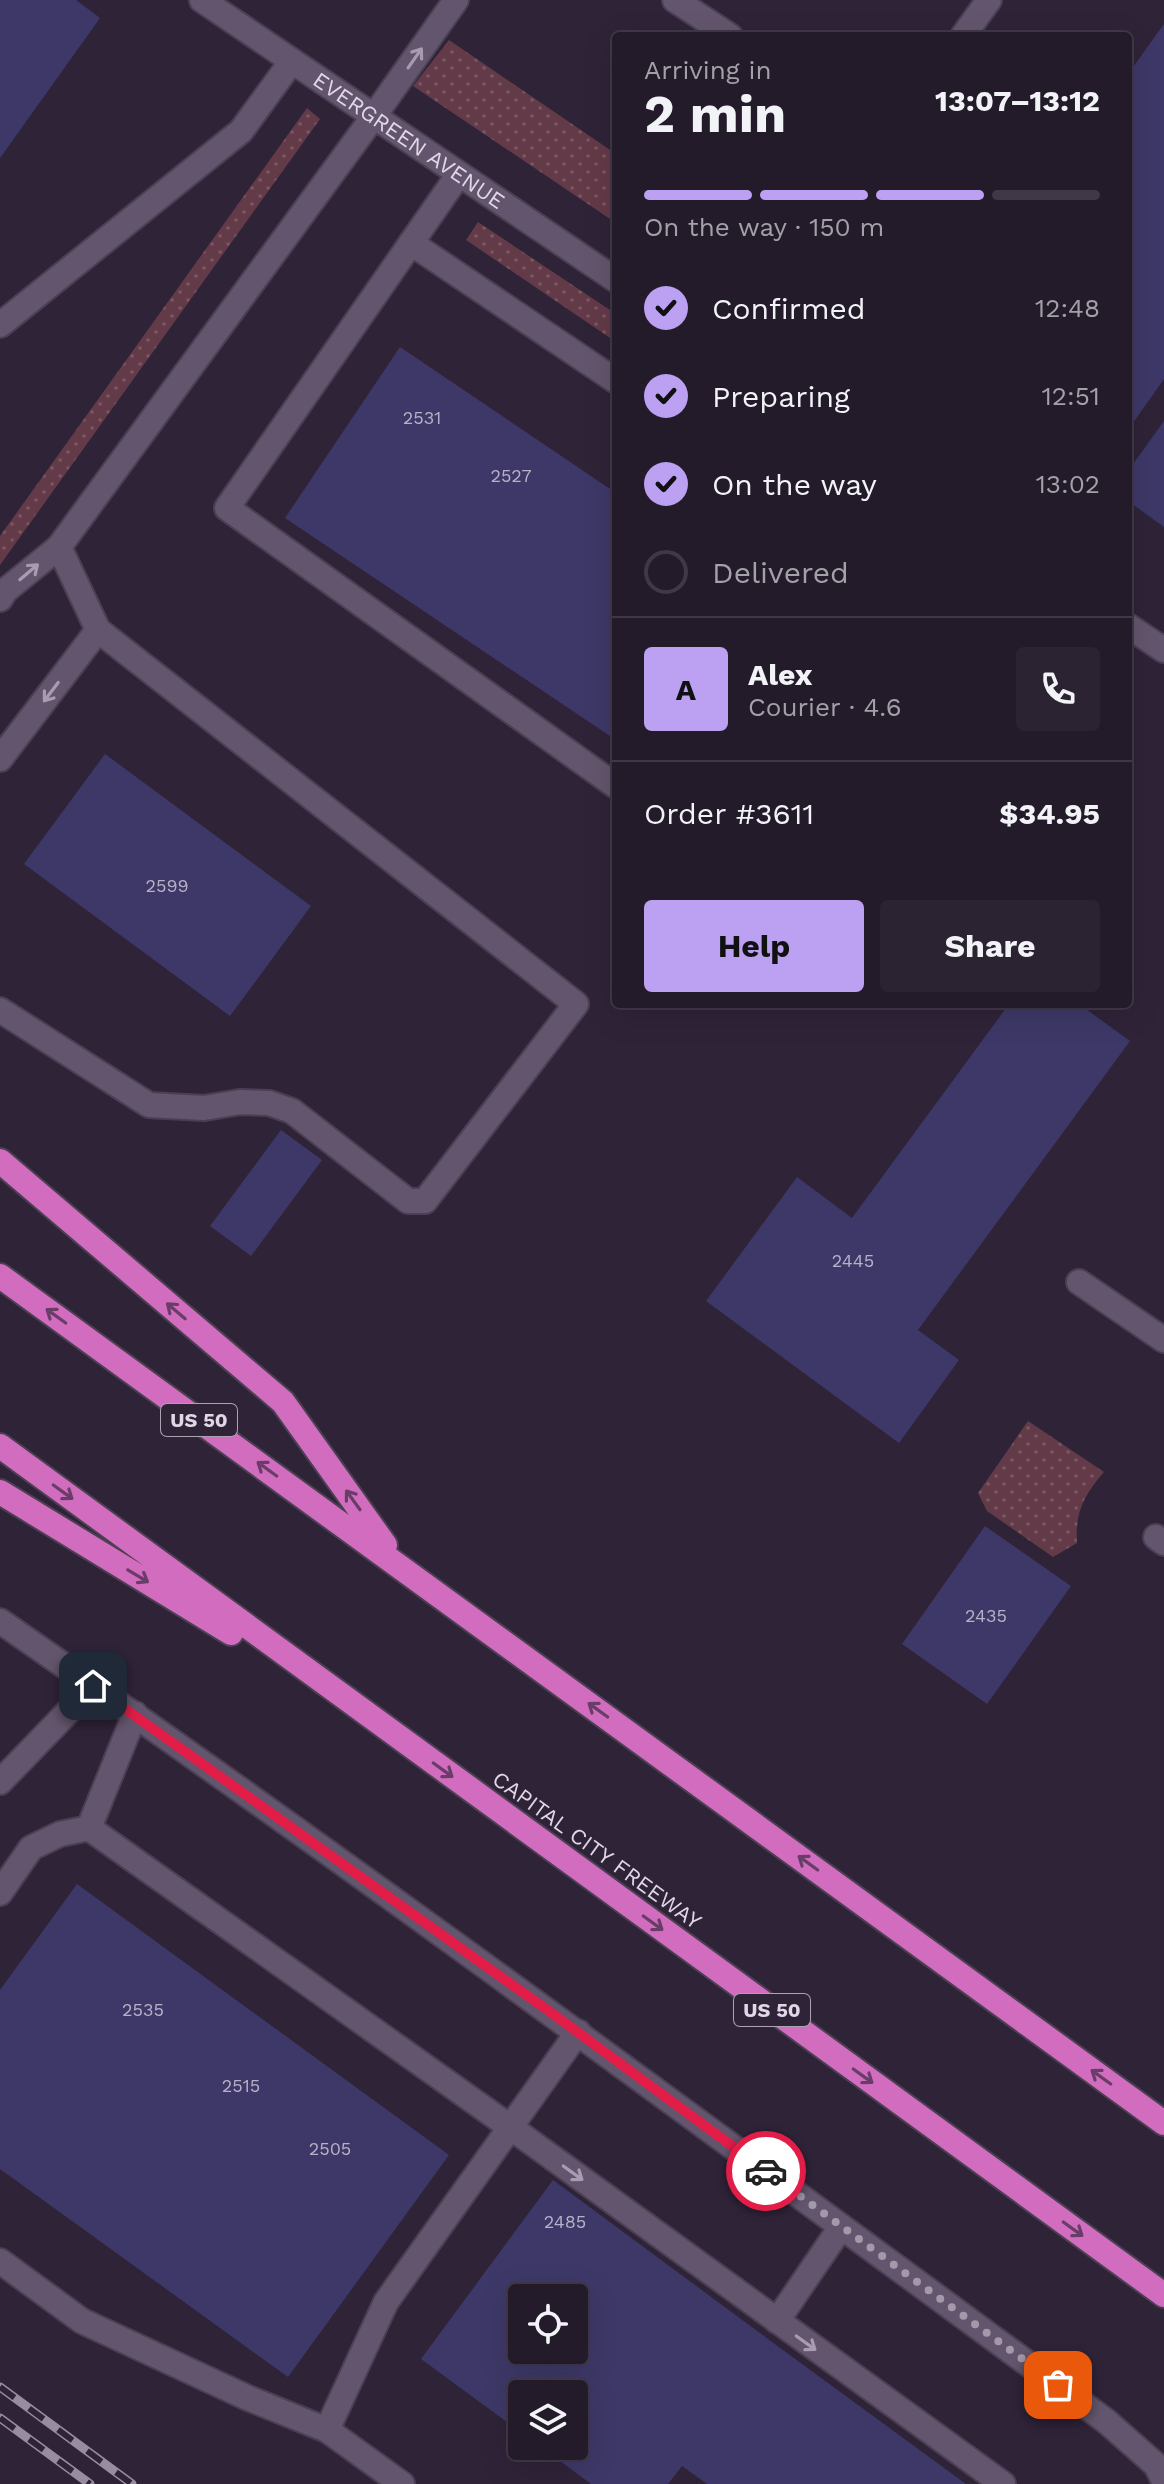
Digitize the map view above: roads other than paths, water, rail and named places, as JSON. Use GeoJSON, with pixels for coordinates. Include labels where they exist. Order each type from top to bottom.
{"type":"FeatureCollection","features":[{"type":"Feature","properties":{"kind":"highway"},"geometry":{"type":"LineString","coordinates":[[0,1161],[283,1402],[398,1563]]}},
{"type":"Feature","properties":{"kind":"highway","name":"US 50"},"geometry":{"type":"LineString","coordinates":[[0,1276],[1164,2123]]}},
{"type":"Feature","properties":{"kind":"highway","name":"CAPITAL CITY FREEWAY"},"geometry":{"type":"LineString","coordinates":[[0,1446],[1164,2295]]}},
{"type":"Feature","properties":{"kind":"highway"},"geometry":{"type":"LineString","coordinates":[[0,1492],[380,1724]]}},
{"type":"Feature","properties":{"kind":"street","name":"EVERGREEN AVENUE"},"geometry":{"type":"LineString","coordinates":[[202,0],[612,277]]}},
{"type":"Feature","properties":{"kind":"street"},"geometry":{"type":"LineString","coordinates":[[0,599],[5,591],[59,547],[456,0]]}},
{"type":"Feature","properties":{"kind":"street"},"geometry":{"type":"LineString","coordinates":[[675,0],[724,32]]}},
{"type":"Feature","properties":{"kind":"street"},"geometry":{"type":"LineString","coordinates":[[966,32],[989,0]]}},
{"type":"Feature","properties":{"kind":"street"},"geometry":{"type":"LineString","coordinates":[[0,325],[241,131],[292,61]]}},
{"type":"Feature","properties":{"kind":"street"},"geometry":{"type":"LineString","coordinates":[[459,174],[227,508],[612,783]]}},
{"type":"Feature","properties":{"kind":"street"},"geometry":{"type":"LineString","coordinates":[[411,243],[612,378]]}},
{"type":"Feature","properties":{"kind":"street"},"geometry":{"type":"LineString","coordinates":[[0,1010],[149,1105],[204,1108],[240,1102],[269,1103],[292,1111],[408,1201],[425,1201],[576,1004],[98,630],[59,547]]}},
{"type":"Feature","properties":{"kind":"street"},"geometry":{"type":"LineString","coordinates":[[1132,629],[1164,650]]}},
{"type":"Feature","properties":{"kind":"street"},"geometry":{"type":"LineString","coordinates":[[0,759],[98,630]]}},
{"type":"Feature","properties":{"kind":"street"},"geometry":{"type":"LineString","coordinates":[[1079,1282],[1164,1340]]}},
{"type":"Feature","properties":{"kind":"street"},"geometry":{"type":"LineString","coordinates":[[0,1621],[135,1714],[578,2032],[1106,2421],[1156,2465],[1164,2481]]}},
{"type":"Feature","properties":{"kind":"street"},"geometry":{"type":"LineString","coordinates":[[0,1782],[93,1686]]}},
{"type":"Feature","properties":{"kind":"street"},"geometry":{"type":"LineString","coordinates":[[89,1828],[135,1714]]}},
{"type":"Feature","properties":{"kind":"street"},"geometry":{"type":"LineString","coordinates":[[0,1893],[31,1848],[60,1834],[89,1828],[510,2127],[1003,2484]]}},
{"type":"Feature","properties":{"kind":"street"},"geometry":{"type":"LineString","coordinates":[[327,2430],[386,2302],[578,2032]]}},
{"type":"Feature","properties":{"kind":"street"},"geometry":{"type":"LineString","coordinates":[[777,2321],[841,2227]]}},
{"type":"Feature","properties":{"kind":"street"},"geometry":{"type":"LineString","coordinates":[[0,2261],[82,2321],[248,2398],[327,2430],[402,2484]]}},
{"type":"Feature","properties":{"kind":"railway"},"geometry":{"type":"LineString","coordinates":[[0,2387],[132,2484]]}},
{"type":"Feature","properties":{"kind":"railway"},"geometry":{"type":"LineString","coordinates":[[0,2418],[90,2484]]}}]}
